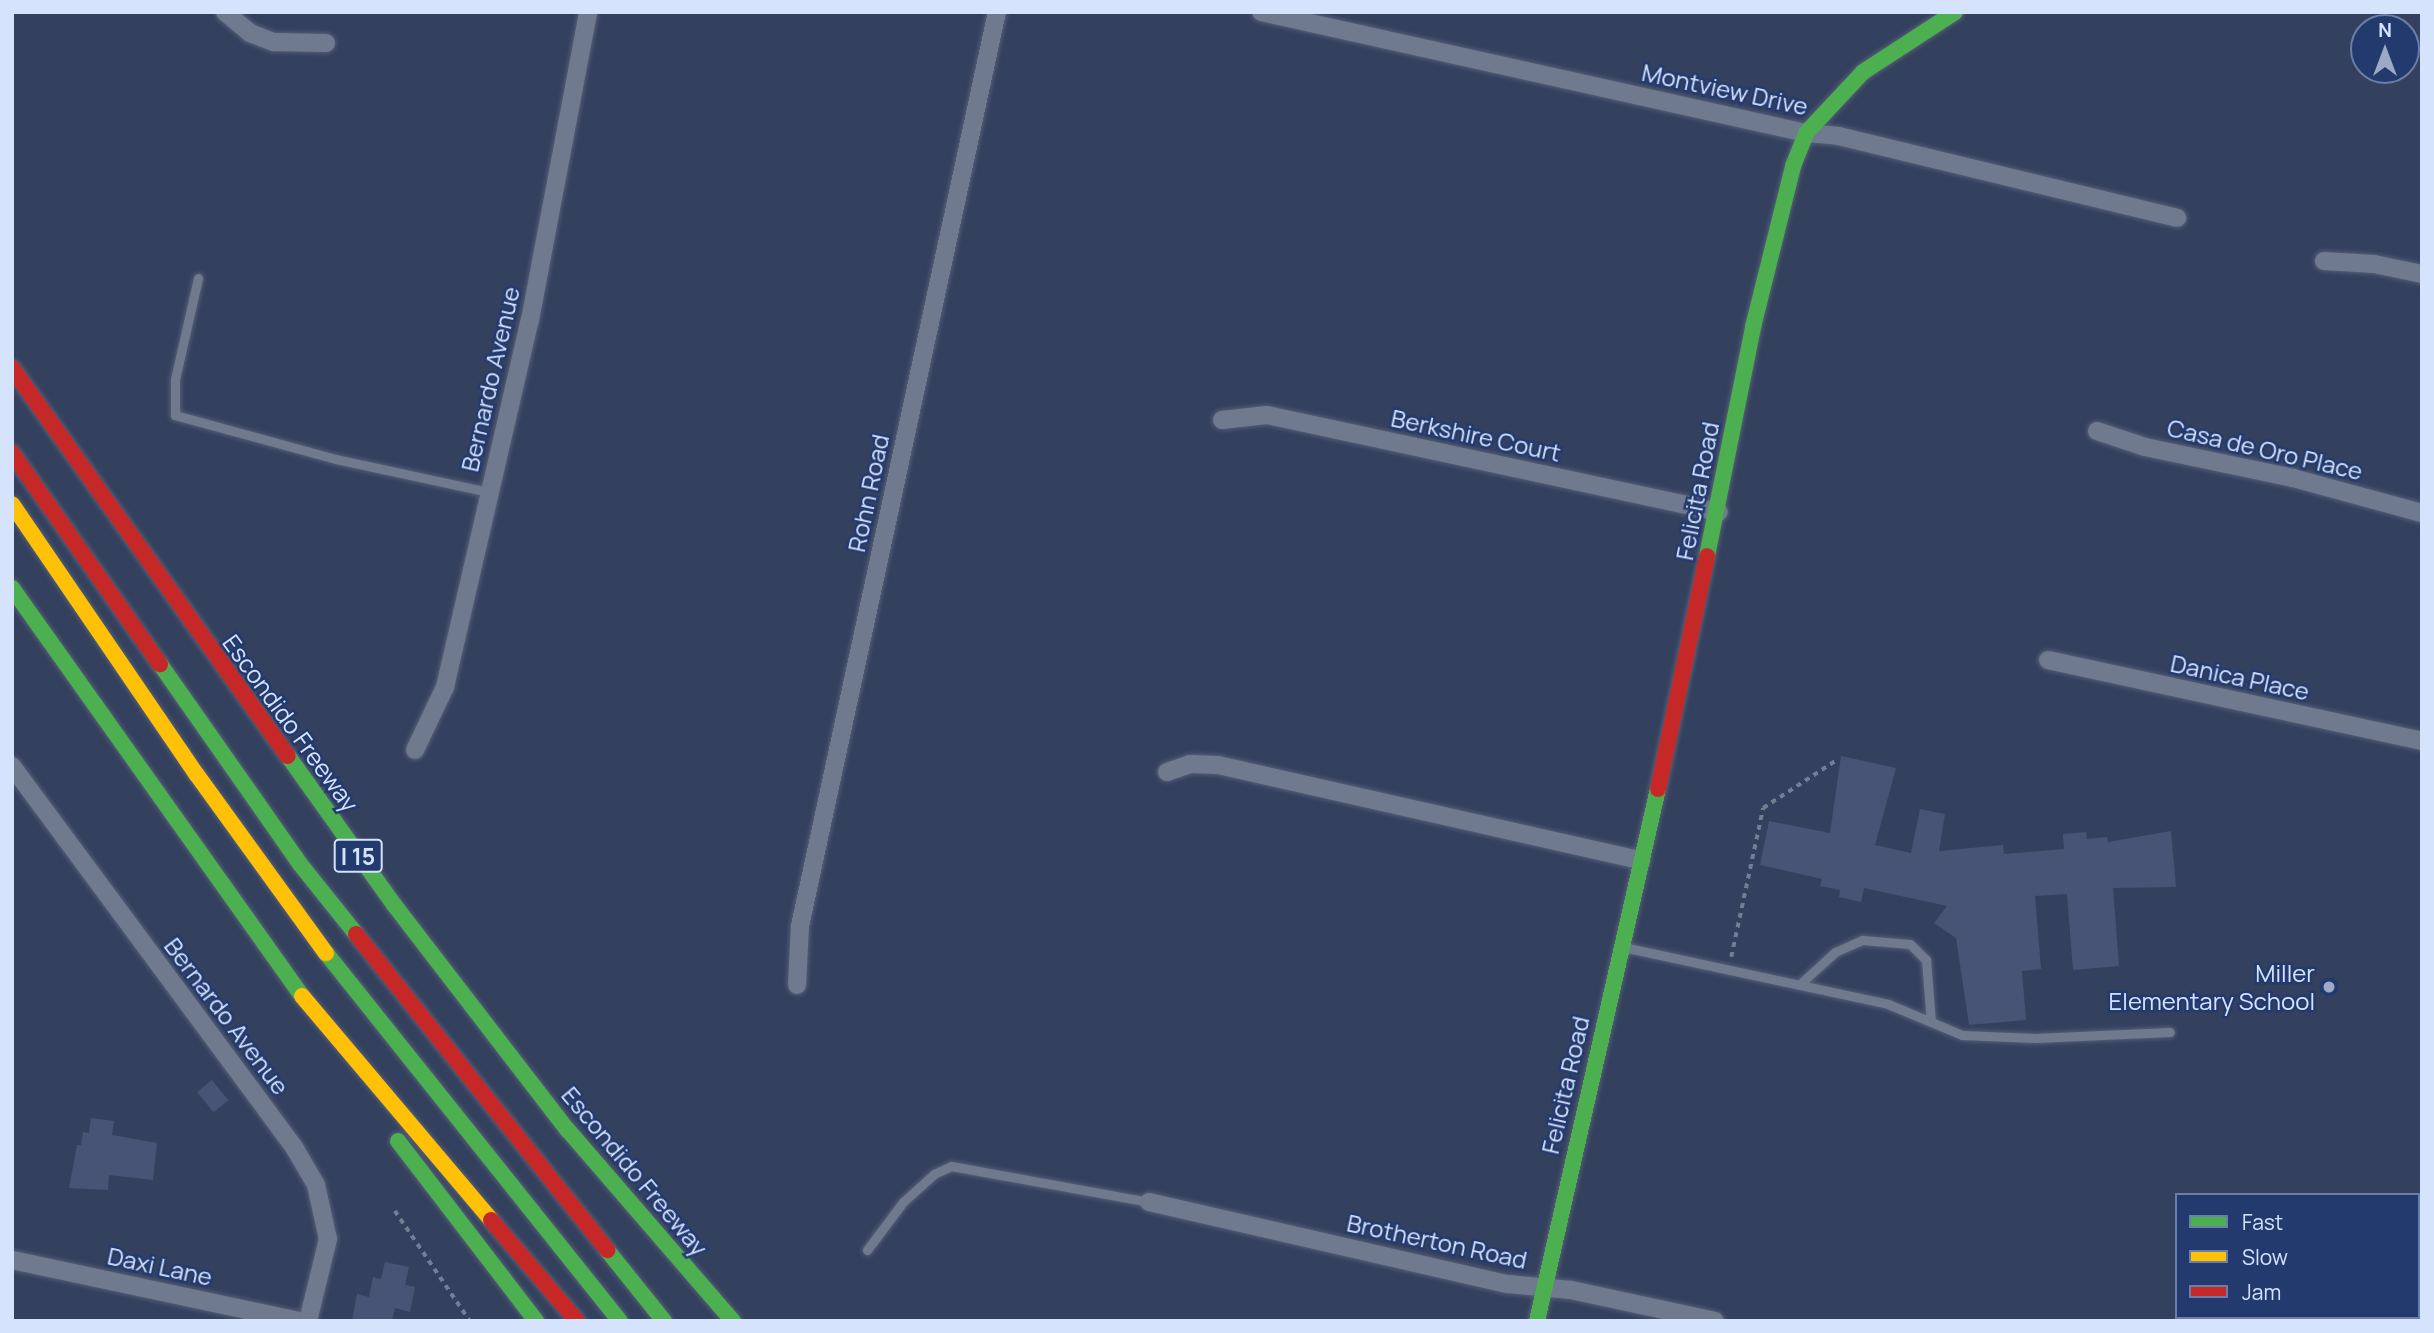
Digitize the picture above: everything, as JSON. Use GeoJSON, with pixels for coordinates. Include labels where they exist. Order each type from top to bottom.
{"type":"FeatureCollection","features":[{"type":"Feature","properties":{"kind":"main road"},"geometry":{"type":"LineString","coordinates":[[1806,133],[1863,72],[1955,12]]}},
{"type":"Feature","properties":{"kind":"main road","name":"Felicita Road"},"geometry":{"type":"LineString","coordinates":[[1537,1321],[1719,512],[1753,327],[1793,166],[1806,133]]}},
{"type":"Feature","properties":{"kind":"main road","name":"Escondido Freeway"},"geometry":{"type":"LineString","coordinates":[[12,368],[394,906],[567,1129],[733,1321]]}},
{"type":"Feature","properties":{"kind":"main road"},"geometry":{"type":"LineString","coordinates":[[12,453],[109,597],[300,864],[664,1321]]}},
{"type":"Feature","properties":{"kind":"main road"},"geometry":{"type":"LineString","coordinates":[[12,504],[197,775],[350,986],[620,1321]]}},
{"type":"Feature","properties":{"kind":"main road"},"geometry":{"type":"LineString","coordinates":[[12,587],[309,1006],[374,1108]]}},
{"type":"Feature","properties":{"kind":"main road"},"geometry":{"type":"LineString","coordinates":[[309,1006],[577,1321]]}},
{"type":"Feature","properties":{"kind":"main road"},"geometry":{"type":"LineString","coordinates":[[390,1131],[536,1321]]}},
{"type":"Feature","properties":{"kind":"street"},"geometry":{"type":"LineString","coordinates":[[225,12],[250,33],[274,43],[326,43]]}},
{"type":"Feature","properties":{"kind":"street","name":"Bernardo Avenue"},"geometry":{"type":"LineString","coordinates":[[415,750],[445,687],[530,320],[589,12]]}},
{"type":"Feature","properties":{"kind":"street","name":"Rohn Road"},"geometry":{"type":"LineString","coordinates":[[797,985],[800,926],[997,12]]}},
{"type":"Feature","properties":{"kind":"street","name":"Montview Drive"},"geometry":{"type":"LineString","coordinates":[[1261,12],[1806,133],[1839,136],[2177,218]]}},
{"type":"Feature","properties":{"kind":"street"},"geometry":{"type":"LineString","coordinates":[[2324,261],[2374,264],[2422,274]]}},
{"type":"Feature","properties":{"kind":"street","name":"Berkshire Court"},"geometry":{"type":"LineString","coordinates":[[1222,420],[1267,415],[1719,512]]}},
{"type":"Feature","properties":{"kind":"street","name":"Casa de Oro Place"},"geometry":{"type":"LineString","coordinates":[[2098,431],[2145,447],[2293,478],[2422,513]]}},
{"type":"Feature","properties":{"kind":"street","name":"Danica Place"},"geometry":{"type":"LineString","coordinates":[[2048,660],[2422,741]]}},
{"type":"Feature","properties":{"kind":"street"},"geometry":{"type":"LineString","coordinates":[[1167,772],[1191,764],[1218,765],[1641,860]]}},
{"type":"Feature","properties":{"kind":"street","name":"Bernardo Avenue"},"geometry":{"type":"LineString","coordinates":[[12,766],[294,1147],[316,1185],[328,1238],[308,1321]]}},
{"type":"Feature","properties":{"kind":"street","name":"Brotherton Road"},"geometry":{"type":"LineString","coordinates":[[1149,1202],[1508,1284],[1544,1287],[1715,1321]]}},
{"type":"Feature","properties":{"kind":"street","name":"Daxi Lane"},"geometry":{"type":"LineString","coordinates":[[12,1260],[298,1321]]}},
{"type":"Feature","properties":{"kind":"lane"},"geometry":{"type":"LineString","coordinates":[[198,278],[175,379],[175,415],[335,459],[489,492]]}},
{"type":"Feature","properties":{"kind":"lane"},"geometry":{"type":"LineString","coordinates":[[1800,985],[1835,952],[1862,940],[1910,944],[1926,960],[1931,1022]]}},
{"type":"Feature","properties":{"kind":"lane"},"geometry":{"type":"LineString","coordinates":[[1621,947],[1888,1004],[1962,1035],[1990,1037],[2170,1032]]}},
{"type":"Feature","properties":{"kind":"lane"},"geometry":{"type":"LineString","coordinates":[[867,1250],[903,1202],[934,1174],[951,1166],[1149,1202]]}},
{"type":"Feature","properties":{"kind":"path"},"geometry":{"type":"LineString","coordinates":[[1729,969],[1763,808],[1835,761]]}},
{"type":"Feature","properties":{"kind":"path"},"geometry":{"type":"LineString","coordinates":[[395,1211],[470,1321]]}},
{"type":"Feature","properties":{"kind":"building"},"geometry":{"type":"Polygon","coordinates":[[[1841,756],[1896,768],[1875,845],[1911,853],[1920,809],[1945,814],[1939,851],[2003,845],[2004,854],[2064,849],[2063,834],[2086,832],[2087,839],[2107,837],[2108,842],[2171,831],[2176,887],[2113,888],[2119,966],[2073,970],[2067,894],[2035,896],[2041,969],[2022,971],[2026,1020],[1969,1025],[1956,938],[1934,923],[1947,906],[1864,888],[1861,902],[1839,897],[1840,890],[1820,886],[1822,879],[1760,865],[1769,821],[1830,833],[1841,756]]]}},
{"type":"Feature","properties":{"kind":"building"},"geometry":{"type":"Polygon","coordinates":[[[212,1080],[228,1100],[214,1112],[197,1092],[212,1080]]]}},
{"type":"Feature","properties":{"kind":"building"},"geometry":{"type":"Polygon","coordinates":[[[91,1118],[114,1121],[112,1135],[157,1143],[153,1180],[109,1175],[108,1190],[69,1188],[77,1145],[81,1145],[83,1132],[89,1133],[91,1118]]]}},
{"type":"Feature","properties":{"kind":"building"},"geometry":{"type":"Polygon","coordinates":[[[385,1262],[409,1267],[405,1285],[415,1287],[410,1312],[395,1308],[392,1321],[352,1321],[357,1294],[369,1297],[373,1277],[381,1279],[385,1262]]]}},
{"type":"Feature","properties":{"kind":"traffic: fast"},"geometry":{"type":"LineString","coordinates":[[1707,556],[1753,327],[1793,166],[1806,133],[1863,72],[1955,12]]}},
{"type":"Feature","properties":{"kind":"traffic: fast"},"geometry":{"type":"LineString","coordinates":[[12,588],[302,996]]}},
{"type":"Feature","properties":{"kind":"traffic: fast"},"geometry":{"type":"LineString","coordinates":[[160,664],[300,864],[356,934]]}},
{"type":"Feature","properties":{"kind":"traffic: fast"},"geometry":{"type":"LineString","coordinates":[[288,756],[395,906],[567,1129],[733,1321]]}},
{"type":"Feature","properties":{"kind":"traffic: fast"},"geometry":{"type":"LineString","coordinates":[[1537,1321],[1658,789]]}},
{"type":"Feature","properties":{"kind":"traffic: fast"},"geometry":{"type":"LineString","coordinates":[[326,953],[620,1321]]}},
{"type":"Feature","properties":{"kind":"traffic: fast"},"geometry":{"type":"LineString","coordinates":[[398,1141],[536,1321]]}},
{"type":"Feature","properties":{"kind":"traffic: fast"},"geometry":{"type":"LineString","coordinates":[[607,1250],[664,1321]]}},
{"type":"Feature","properties":{"kind":"traffic: slow"},"geometry":{"type":"LineString","coordinates":[[12,504],[197,775],[326,953]]}},
{"type":"Feature","properties":{"kind":"traffic: slow"},"geometry":{"type":"LineString","coordinates":[[302,996],[491,1220]]}},
{"type":"Feature","properties":{"kind":"traffic: jam"},"geometry":{"type":"LineString","coordinates":[[12,368],[288,756]]}},
{"type":"Feature","properties":{"kind":"traffic: jam"},"geometry":{"type":"LineString","coordinates":[[12,453],[160,664]]}},
{"type":"Feature","properties":{"kind":"traffic: jam"},"geometry":{"type":"LineString","coordinates":[[1658,789],[1707,556]]}},
{"type":"Feature","properties":{"kind":"traffic: jam"},"geometry":{"type":"LineString","coordinates":[[356,934],[607,1250]]}},
{"type":"Feature","properties":{"kind":"traffic: jam"},"geometry":{"type":"LineString","coordinates":[[491,1220],[577,1321]]}},
{"type":"Feature","properties":{"kind":"place","name":"Miller Elementary School"},"geometry":{"type":"Point","coordinates":[2329,987]}}]}
